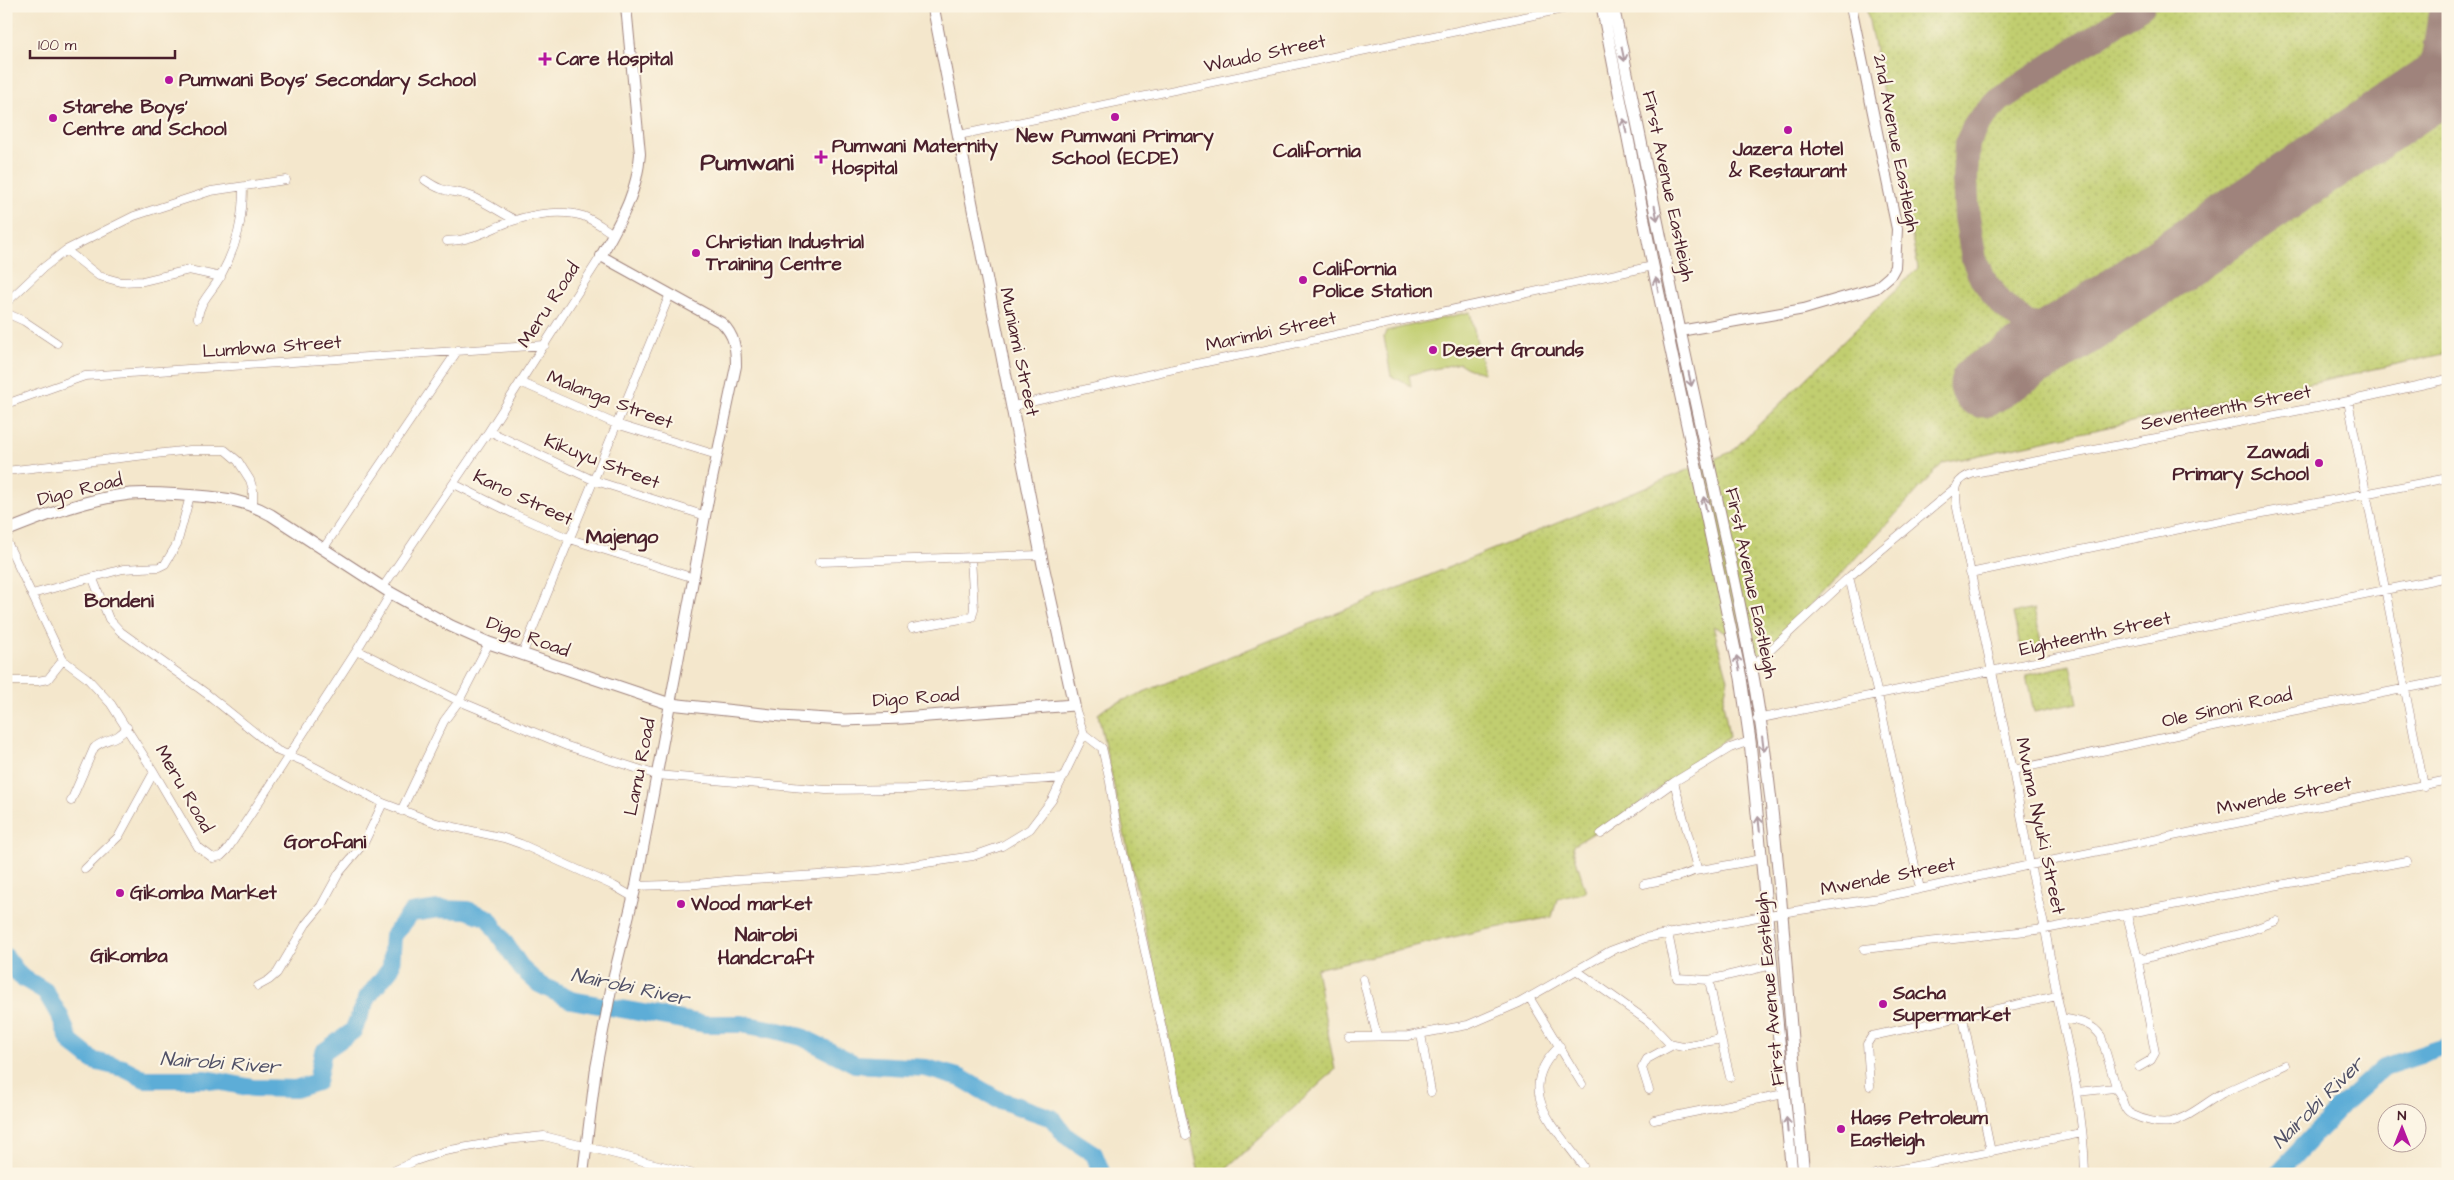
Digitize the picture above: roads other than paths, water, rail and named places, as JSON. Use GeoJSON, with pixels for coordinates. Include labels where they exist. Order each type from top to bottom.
{"type":"FeatureCollection","features":[{"type":"Feature","properties":{"kind":"main road","name":"Muniami Street"},"geometry":{"type":"LineString","coordinates":[[933,6],[1041,555],[1074,705]]}},
{"type":"Feature","properties":{"kind":"main road","name":"First Avenue Eastleigh"},"geometry":{"type":"LineString","coordinates":[[1602,6],[1653,266],[1734,642],[1747,721],[1768,915],[1792,1174]]}},
{"type":"Feature","properties":{"kind":"main road","name":"First Avenue Eastleigh"},"geometry":{"type":"LineString","coordinates":[[1613,6],[1680,331],[1730,557],[1760,718],[1782,913],[1804,1174]]}},
{"type":"Feature","properties":{"kind":"main road","name":"Digo Road"},"geometry":{"type":"LineString","coordinates":[[6,531],[59,511],[99,499],[132,494],[229,499],[253,504],[387,590],[450,626],[522,655],[670,704],[781,716],[844,720],[902,718],[1074,705]]}},
{"type":"Feature","properties":{"kind":"street","name":"Meru Road"},"geometry":{"type":"LineString","coordinates":[[6,540],[63,660],[87,678],[111,704],[154,772],[198,848],[210,857],[216,858],[226,850],[357,650],[387,590],[601,256],[632,198],[637,183],[640,154],[626,6]]}},
{"type":"Feature","properties":{"kind":"street","name":"Waudo Street"},"geometry":{"type":"LineString","coordinates":[[959,135],[1578,6]]}},
{"type":"Feature","properties":{"kind":"street","name":"2nd Avenue Eastleigh"},"geometry":{"type":"LineString","coordinates":[[1680,331],[1804,309],[1866,292],[1883,283],[1895,267],[1897,229],[1851,6]]}},
{"type":"Feature","properties":{"kind":"street"},"geometry":{"type":"LineString","coordinates":[[6,303],[43,268],[66,250],[134,216],[211,191],[286,180]]}},
{"type":"Feature","properties":{"kind":"street"},"geometry":{"type":"LineString","coordinates":[[425,180],[437,189],[470,196],[484,202],[515,220]]}},
{"type":"Feature","properties":{"kind":"street"},"geometry":{"type":"LineString","coordinates":[[198,318],[201,303],[221,277],[236,246],[241,226],[243,187]]}},
{"type":"Feature","properties":{"kind":"street"},"geometry":{"type":"LineString","coordinates":[[447,241],[474,238],[515,220],[549,214],[584,216],[613,234]]}},
{"type":"Feature","properties":{"kind":"street"},"geometry":{"type":"LineString","coordinates":[[66,250],[99,276],[121,282],[143,281],[189,270],[221,277]]}},
{"type":"Feature","properties":{"kind":"street","name":"Lamu Road"},"geometry":{"type":"LineString","coordinates":[[584,1174],[596,1068],[613,979],[636,886],[717,455],[736,366],[736,347],[731,332],[722,323],[601,256]]}},
{"type":"Feature","properties":{"kind":"street","name":"Marimbi Street"},"geometry":{"type":"LineString","coordinates":[[1013,406],[1127,381],[1181,366],[1248,354],[1653,266]]}},
{"type":"Feature","properties":{"kind":"street"},"geometry":{"type":"LineString","coordinates":[[522,655],[670,294]]}},
{"type":"Feature","properties":{"kind":"street"},"geometry":{"type":"LineString","coordinates":[[6,314],[24,321],[57,343]]}},
{"type":"Feature","properties":{"kind":"street","name":"Lumbwa Street"},"geometry":{"type":"LineString","coordinates":[[6,404],[85,376],[545,345]]}},
{"type":"Feature","properties":{"kind":"street"},"geometry":{"type":"LineString","coordinates":[[323,549],[458,350]]}},
{"type":"Feature","properties":{"kind":"street","name":"Seventeenth Street"},"geometry":{"type":"LineString","coordinates":[[1955,488],[1965,476],[2010,466],[2348,401],[2448,379]]}},
{"type":"Feature","properties":{"kind":"street","name":"Malanga Street"},"geometry":{"type":"LineString","coordinates":[[520,382],[616,424],[717,455]]}},
{"type":"Feature","properties":{"kind":"street"},"geometry":{"type":"LineString","coordinates":[[2348,401],[2424,786]]}},
{"type":"Feature","properties":{"kind":"street","name":"Kikuyu Street"},"geometry":{"type":"LineString","coordinates":[[489,431],[593,480],[706,516]]}},
{"type":"Feature","properties":{"kind":"street"},"geometry":{"type":"LineString","coordinates":[[6,471],[190,450],[225,450],[238,461],[250,480],[253,490],[253,504]]}},
{"type":"Feature","properties":{"kind":"street"},"geometry":{"type":"LineString","coordinates":[[1970,573],[2199,525],[2448,478]]}},
{"type":"Feature","properties":{"kind":"street","name":"Kano Street"},"geometry":{"type":"LineString","coordinates":[[454,484],[570,539],[694,578]]}},
{"type":"Feature","properties":{"kind":"street"},"geometry":{"type":"LineString","coordinates":[[1751,668],[1848,577],[1955,488]]}},
{"type":"Feature","properties":{"kind":"street","name":"Mvuma Nyuki Street"},"geometry":{"type":"LineString","coordinates":[[1955,488],[1957,508],[1970,573],[2013,770],[2030,865],[2045,929],[2077,1092],[2085,1174]]}},
{"type":"Feature","properties":{"kind":"street"},"geometry":{"type":"LineString","coordinates":[[32,594],[93,579],[123,569],[151,568],[165,564],[177,544],[190,496]]}},
{"type":"Feature","properties":{"kind":"street"},"geometry":{"type":"LineString","coordinates":[[819,562],[1041,555]]}},
{"type":"Feature","properties":{"kind":"street"},"geometry":{"type":"LineString","coordinates":[[912,628],[972,617],[974,609],[971,558]]}},
{"type":"Feature","properties":{"kind":"street","name":"Eighteenth Street"},"geometry":{"type":"LineString","coordinates":[[1747,721],[2448,576]]}},
{"type":"Feature","properties":{"kind":"street"},"geometry":{"type":"LineString","coordinates":[[1848,577],[1878,695],[1920,889]]}},
{"type":"Feature","properties":{"kind":"street"},"geometry":{"type":"LineString","coordinates":[[93,579],[109,618],[121,632],[207,694],[278,751],[290,755],[401,811],[436,823],[504,838],[521,844],[633,897]]}},
{"type":"Feature","properties":{"kind":"street"},"geometry":{"type":"LineString","coordinates":[[401,811],[444,722],[459,701],[489,643]]}},
{"type":"Feature","properties":{"kind":"street"},"geometry":{"type":"LineString","coordinates":[[357,650],[459,701],[567,746],[657,775],[826,790],[917,789],[1063,778]]}},
{"type":"Feature","properties":{"kind":"street"},"geometry":{"type":"LineString","coordinates":[[6,681],[38,682],[48,679],[63,660]]}},
{"type":"Feature","properties":{"kind":"street","name":"Ole Sinoni Road"},"geometry":{"type":"LineString","coordinates":[[2013,770],[2242,721],[2448,680]]}},
{"type":"Feature","properties":{"kind":"street"},"geometry":{"type":"LineString","coordinates":[[1074,705],[1084,734],[1102,748],[1115,817],[1186,1136]]}},
{"type":"Feature","properties":{"kind":"street"},"geometry":{"type":"LineString","coordinates":[[71,801],[94,748],[98,744],[117,738],[126,727]]}},
{"type":"Feature","properties":{"kind":"street"},"geometry":{"type":"LineString","coordinates":[[636,886],[697,884],[836,874],[973,856],[1002,846],[1030,829],[1052,800],[1084,734]]}},
{"type":"Feature","properties":{"kind":"street"},"geometry":{"type":"LineString","coordinates":[[1602,834],[1674,782],[1730,748],[1750,740]]}},
{"type":"Feature","properties":{"kind":"street"},"geometry":{"type":"LineString","coordinates":[[85,869],[119,836],[154,772]]}},
{"type":"Feature","properties":{"kind":"street","name":"Mwende Street"},"geometry":{"type":"LineString","coordinates":[[1349,1037],[1421,1034],[1468,1025],[1529,997],[1610,950],[1668,933],[1879,898],[2030,865],[2448,780]]}},
{"type":"Feature","properties":{"kind":"street"},"geometry":{"type":"LineString","coordinates":[[1674,782],[1697,866],[1695,871]]}},
{"type":"Feature","properties":{"kind":"street"},"geometry":{"type":"LineString","coordinates":[[258,986],[269,980],[277,972],[306,924],[321,906],[339,873],[364,844],[383,803]]}},
{"type":"Feature","properties":{"kind":"street"},"geometry":{"type":"LineString","coordinates":[[1644,884],[1695,871],[1762,859]]}},
{"type":"Feature","properties":{"kind":"street"},"geometry":{"type":"LineString","coordinates":[[1864,949],[2045,929],[2406,861]]}},
{"type":"Feature","properties":{"kind":"street"},"geometry":{"type":"LineString","coordinates":[[2127,915],[2137,955],[2155,1053],[2151,1060],[2139,1067]]}},
{"type":"Feature","properties":{"kind":"street"},"geometry":{"type":"LineString","coordinates":[[2137,955],[2143,959],[2276,922]]}},
{"type":"Feature","properties":{"kind":"street"},"geometry":{"type":"LineString","coordinates":[[1668,933],[1677,978],[1709,980],[1772,965]]}},
{"type":"Feature","properties":{"kind":"street"},"geometry":{"type":"LineString","coordinates":[[1576,970],[1648,1022],[1673,1045]]}},
{"type":"Feature","properties":{"kind":"street"},"geometry":{"type":"LineString","coordinates":[[1363,979],[1376,1036]]}},
{"type":"Feature","properties":{"kind":"street"},"geometry":{"type":"LineString","coordinates":[[1709,980],[1730,1077]]}},
{"type":"Feature","properties":{"kind":"street"},"geometry":{"type":"LineString","coordinates":[[1870,1086],[1867,1051],[1868,1039],[1872,1036],[1964,1018],[2057,996]]}},
{"type":"Feature","properties":{"kind":"street"},"geometry":{"type":"LineString","coordinates":[[1529,997],[1582,1084]]}},
{"type":"Feature","properties":{"kind":"street"},"geometry":{"type":"LineString","coordinates":[[1964,1018],[1991,1152]]}},
{"type":"Feature","properties":{"kind":"street"},"geometry":{"type":"LineString","coordinates":[[2062,1018],[2091,1025],[2101,1036],[2117,1090],[2126,1111],[2131,1115],[2149,1120],[2170,1122],[2181,1118],[2220,1095],[2284,1065]]}},
{"type":"Feature","properties":{"kind":"street"},"geometry":{"type":"LineString","coordinates":[[1421,1034],[1431,1092]]}},
{"type":"Feature","properties":{"kind":"street"},"geometry":{"type":"LineString","coordinates":[[1649,1090],[1642,1068],[1647,1059],[1673,1045],[1683,1046],[1721,1040]]}},
{"type":"Feature","properties":{"kind":"street"},"geometry":{"type":"LineString","coordinates":[[1560,1046],[1544,1063],[1536,1083],[1537,1093],[1544,1112],[1583,1166]]}},
{"type":"Feature","properties":{"kind":"street"},"geometry":{"type":"LineString","coordinates":[[2077,1092],[2109,1088],[2117,1090]]}},
{"type":"Feature","properties":{"kind":"street"},"geometry":{"type":"LineString","coordinates":[[1654,1120],[1784,1094]]}},
{"type":"Feature","properties":{"kind":"street"},"geometry":{"type":"LineString","coordinates":[[1874,1174],[2082,1133]]}},
{"type":"Feature","properties":{"kind":"street"},"geometry":{"type":"LineString","coordinates":[[387,1174],[415,1160],[445,1151],[507,1140],[544,1136],[694,1174]]}},
{"type":"Feature","properties":{"kind":"waterway","name":"Nairobi River"},"geometry":{"type":"LineString","coordinates":[[6,957],[20,976],[45,991],[61,1018],[70,1042],[94,1061],[123,1068],[145,1079],[206,1079],[253,1088],[295,1089],[317,1082],[323,1052],[353,1031],[367,998],[391,968],[393,936],[411,913],[439,909],[467,910],[488,918],[522,969],[539,984],[571,1000],[705,1024],[742,1024],[775,1030],[802,1037],[855,1064],[926,1068],[961,1078],[997,1099],[1052,1118],[1065,1135],[1094,1154],[1102,1174]]}},
{"type":"Feature","properties":{"kind":"waterway","name":"Nairobi River"},"geometry":{"type":"LineString","coordinates":[[2277,1174],[2346,1101],[2384,1067],[2448,1046]]}},
{"type":"Feature","properties":{"kind":"place","name":"Care Hospital"},"geometry":{"type":"Point","coordinates":[545,59]}},
{"type":"Feature","properties":{"kind":"place","name":"Pumwani Boys' Secondary School"},"geometry":{"type":"Point","coordinates":[169,80]}},
{"type":"Feature","properties":{"kind":"place","name":"New Pumwani Primary School (ECDE)"},"geometry":{"type":"Point","coordinates":[1115,117]}},
{"type":"Feature","properties":{"kind":"place","name":"Starehe Boys' Centre and School"},"geometry":{"type":"Point","coordinates":[53,118]}},
{"type":"Feature","properties":{"kind":"place","name":"Jazera Hotel & Restaurant"},"geometry":{"type":"Point","coordinates":[1788,130]}},
{"type":"Feature","properties":{"kind":"place","name":"Pumwani Maternity Hospital"},"geometry":{"type":"Point","coordinates":[821,157]}},
{"type":"Feature","properties":{"kind":"place","name":"Christian Industrial Training Centre"},"geometry":{"type":"Point","coordinates":[696,253]}},
{"type":"Feature","properties":{"kind":"place","name":"California Police Station"},"geometry":{"type":"Point","coordinates":[1303,280]}},
{"type":"Feature","properties":{"kind":"place","name":"Desert Grounds"},"geometry":{"type":"Point","coordinates":[1433,350]}},
{"type":"Feature","properties":{"kind":"place","name":"Zawadi Primary School"},"geometry":{"type":"Point","coordinates":[2319,463]}},
{"type":"Feature","properties":{"kind":"place","name":"Gikomba Market"},"geometry":{"type":"Point","coordinates":[120,893]}},
{"type":"Feature","properties":{"kind":"place","name":"Wood market"},"geometry":{"type":"Point","coordinates":[681,904]}},
{"type":"Feature","properties":{"kind":"place","name":"Sacha Supermarket"},"geometry":{"type":"Point","coordinates":[1883,1004]}},
{"type":"Feature","properties":{"kind":"place","name":"Hass Petroleum Eastleigh"},"geometry":{"type":"Point","coordinates":[1841,1129]}},
{"type":"Feature","properties":{"kind":"district","name":"California"},"geometry":{"type":"Point","coordinates":[1317,151]}},
{"type":"Feature","properties":{"kind":"district","name":"Pumwani"},"geometry":{"type":"Point","coordinates":[747,163]}},
{"type":"Feature","properties":{"kind":"district","name":"Majengo"},"geometry":{"type":"Point","coordinates":[622,537]}},
{"type":"Feature","properties":{"kind":"district","name":"Bondeni"},"geometry":{"type":"Point","coordinates":[119,601]}},
{"type":"Feature","properties":{"kind":"district","name":"Gorofani"},"geometry":{"type":"Point","coordinates":[325,842]}},
{"type":"Feature","properties":{"kind":"district","name":"Nairobi Handcraft"},"geometry":{"type":"Point","coordinates":[766,946]}},
{"type":"Feature","properties":{"kind":"district","name":"Gikomba"},"geometry":{"type":"Point","coordinates":[129,956]}}]}
